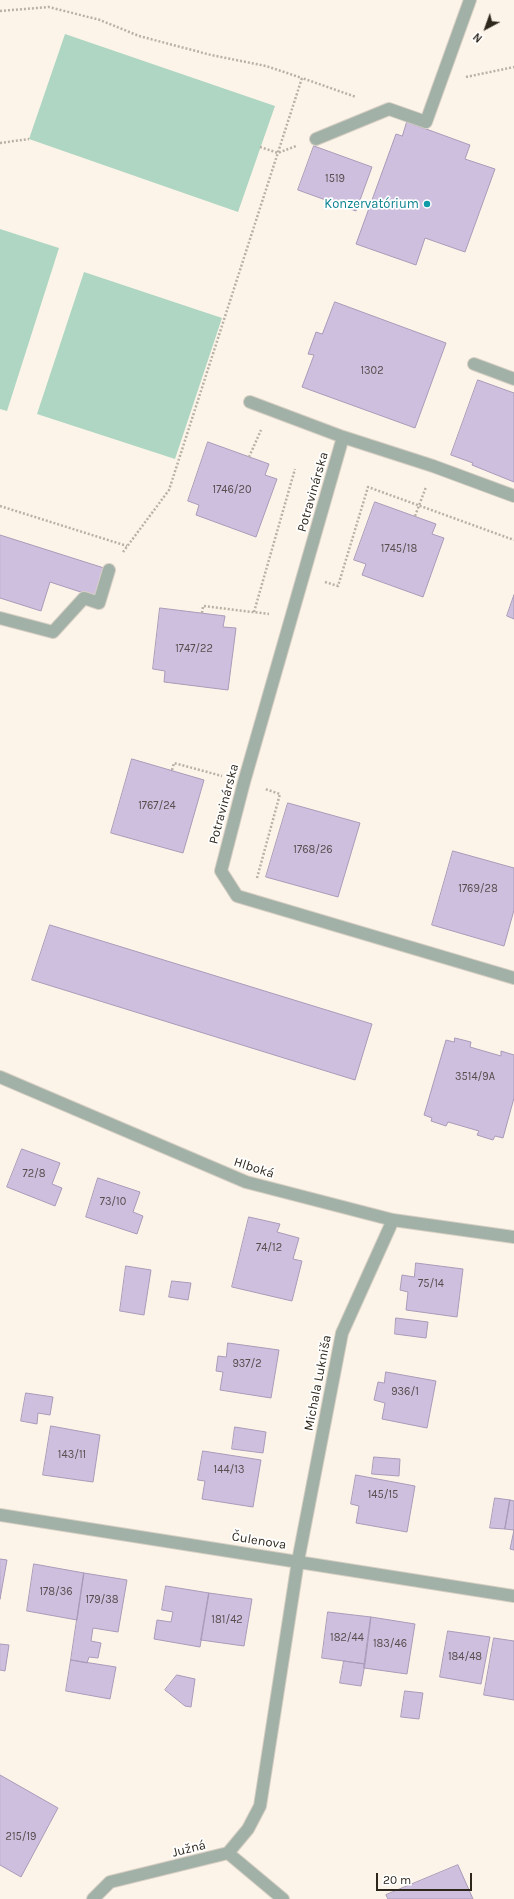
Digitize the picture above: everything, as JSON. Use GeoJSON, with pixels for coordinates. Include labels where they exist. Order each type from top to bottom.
{"type":"FeatureCollection","features":[{"type":"Feature","properties":{"kind":"street"},"geometry":{"type":"LineString","coordinates":[[316,139],[389,109],[426,122],[470,0]]}},
{"type":"Feature","properties":{"kind":"street"},"geometry":{"type":"LineString","coordinates":[[474,364],[514,379]]}},
{"type":"Feature","properties":{"kind":"street"},"geometry":{"type":"LineString","coordinates":[[250,402],[343,437],[433,466],[514,496]]}},
{"type":"Feature","properties":{"kind":"street","name":"Potravinárska"},"geometry":{"type":"LineString","coordinates":[[343,437],[244,782],[221,872],[237,896],[514,978]]}},
{"type":"Feature","properties":{"kind":"street"},"geometry":{"type":"LineString","coordinates":[[0,618],[53,632],[84,598],[98,603],[109,570]]}},
{"type":"Feature","properties":{"kind":"street","name":"Hlboká"},"geometry":{"type":"LineString","coordinates":[[0,1077],[246,1182],[393,1220],[514,1237]]}},
{"type":"Feature","properties":{"kind":"street","name":"Michala Lukniša"},"geometry":{"type":"LineString","coordinates":[[228,1853],[248,1829],[260,1806],[298,1561],[342,1333],[393,1220]]}},
{"type":"Feature","properties":{"kind":"street","name":"Čulenova"},"geometry":{"type":"LineString","coordinates":[[0,1515],[514,1596]]}},
{"type":"Feature","properties":{"kind":"street"},"geometry":{"type":"LineString","coordinates":[[228,1853],[276,1897]]}},
{"type":"Feature","properties":{"kind":"street","name":"Južná"},"geometry":{"type":"LineString","coordinates":[[93,1899],[110,1882],[228,1853]]}},
{"type":"Feature","properties":{"kind":"path"},"geometry":{"type":"LineString","coordinates":[[0,11],[49,7],[100,20],[139,36],[211,55],[266,66],[389,109]]}},
{"type":"Feature","properties":{"kind":"path"},"geometry":{"type":"LineString","coordinates":[[440,83],[514,67]]}},
{"type":"Feature","properties":{"kind":"path"},"geometry":{"type":"LineString","coordinates":[[109,570],[169,490],[302,78]]}},
{"type":"Feature","properties":{"kind":"path"},"geometry":{"type":"LineString","coordinates":[[0,143],[29,139]]}},
{"type":"Feature","properties":{"kind":"path"},"geometry":{"type":"LineString","coordinates":[[260,147],[278,153]]}},
{"type":"Feature","properties":{"kind":"path"},"geometry":{"type":"LineString","coordinates":[[249,457],[271,409]]}},
{"type":"Feature","properties":{"kind":"path"},"geometry":{"type":"LineString","coordinates":[[415,516],[433,466]]}},
{"type":"Feature","properties":{"kind":"path"},"geometry":{"type":"LineString","coordinates":[[254,612],[295,469]]}},
{"type":"Feature","properties":{"kind":"path"},"geometry":{"type":"LineString","coordinates":[[303,576],[338,586],[368,486],[514,540]]}},
{"type":"Feature","properties":{"kind":"path"},"geometry":{"type":"LineString","coordinates":[[0,506],[127,546]]}},
{"type":"Feature","properties":{"kind":"path"},"geometry":{"type":"LineString","coordinates":[[202,613],[203,606],[291,618]]}},
{"type":"Feature","properties":{"kind":"path"},"geometry":{"type":"LineString","coordinates":[[172,770],[174,763],[244,782],[280,794],[256,881]]}},
{"type":"Feature","properties":{"kind":"green space"},"geometry":{"type":"Polygon","coordinates":[[[65,34],[275,106],[238,212],[29,139],[65,34]]]}},
{"type":"Feature","properties":{"kind":"green space"},"geometry":{"type":"Polygon","coordinates":[[[0,229],[59,248],[7,411],[0,409],[0,229]]]}},
{"type":"Feature","properties":{"kind":"green space"},"geometry":{"type":"Polygon","coordinates":[[[84,272],[222,318],[175,459],[37,414],[84,272]]]}},
{"type":"Feature","properties":{"kind":"building","name":"Konzervatórium"},"geometry":{"type":"Polygon","coordinates":[[[407,122],[470,145],[465,159],[495,169],[465,252],[425,238],[416,265],[356,244],[396,134],[402,136],[407,122]]]}},
{"type":"Feature","properties":{"kind":"building"},"geometry":{"type":"Polygon","coordinates":[[[314,146],[372,167],[356,211],[298,190],[314,146]]]}},
{"type":"Feature","properties":{"kind":"building"},"geometry":{"type":"Polygon","coordinates":[[[335,302],[446,343],[415,428],[302,387],[314,355],[308,354],[316,332],[322,334],[335,302]]]}},
{"type":"Feature","properties":{"kind":"building"},"geometry":{"type":"Polygon","coordinates":[[[478,380],[514,393],[514,482],[472,465],[473,463],[451,455],[478,380]]]}},
{"type":"Feature","properties":{"kind":"building"},"geometry":{"type":"Polygon","coordinates":[[[208,442],[269,464],[265,475],[277,479],[256,537],[196,515],[199,505],[188,501],[208,442]]]}},
{"type":"Feature","properties":{"kind":"building"},"geometry":{"type":"Polygon","coordinates":[[[375,502],[436,524],[432,534],[444,538],[423,597],[362,575],[366,564],[354,560],[375,502]]]}},
{"type":"Feature","properties":{"kind":"building"},"geometry":{"type":"Polygon","coordinates":[[[0,535],[104,568],[96,597],[50,582],[41,611],[0,598],[0,535]]]}},
{"type":"Feature","properties":{"kind":"building"},"geometry":{"type":"Polygon","coordinates":[[[514,595],[514,619],[507,616],[514,595]]]}},
{"type":"Feature","properties":{"kind":"building"},"geometry":{"type":"Polygon","coordinates":[[[160,608],[225,616],[223,627],[236,628],[228,690],[164,682],[165,671],[153,669],[160,608]]]}},
{"type":"Feature","properties":{"kind":"building"},"geometry":{"type":"Polygon","coordinates":[[[132,759],[204,780],[183,853],[111,833],[132,759]]]}},
{"type":"Feature","properties":{"kind":"building"},"geometry":{"type":"Polygon","coordinates":[[[288,803],[360,823],[338,897],[266,877],[288,803]]]}},
{"type":"Feature","properties":{"kind":"building"},"geometry":{"type":"Polygon","coordinates":[[[453,851],[514,868],[514,910],[504,946],[432,925],[453,851]]]}},
{"type":"Feature","properties":{"kind":"building"},"geometry":{"type":"Polygon","coordinates":[[[50,925],[372,1024],[355,1080],[32,980],[50,925]]]}},
{"type":"Feature","properties":{"kind":"building"},"geometry":{"type":"Polygon","coordinates":[[[455,1038],[471,1042],[470,1047],[501,1056],[501,1051],[514,1055],[514,1098],[503,1138],[495,1136],[493,1140],[477,1135],[479,1131],[448,1122],[446,1126],[431,1121],[432,1118],[424,1115],[446,1040],[454,1042],[455,1038]]]}},
{"type":"Feature","properties":{"kind":"building"},"geometry":{"type":"Polygon","coordinates":[[[22,1149],[60,1163],[52,1184],[62,1188],[55,1206],[7,1187],[22,1149]]]}},
{"type":"Feature","properties":{"kind":"building"},"geometry":{"type":"Polygon","coordinates":[[[98,1178],[140,1192],[133,1212],[143,1216],[137,1234],[86,1217],[98,1178]]]}},
{"type":"Feature","properties":{"kind":"building"},"geometry":{"type":"Polygon","coordinates":[[[249,1217],[280,1224],[277,1232],[299,1238],[293,1259],[302,1261],[292,1301],[232,1287],[249,1217]]]}},
{"type":"Feature","properties":{"kind":"building"},"geometry":{"type":"Polygon","coordinates":[[[416,1263],[463,1269],[457,1317],[406,1310],[408,1292],[400,1290],[402,1275],[414,1277],[416,1263]]]}},
{"type":"Feature","properties":{"kind":"building"},"geometry":{"type":"Polygon","coordinates":[[[126,1266],[151,1270],[144,1315],[120,1311],[126,1266]]]}},
{"type":"Feature","properties":{"kind":"building"},"geometry":{"type":"Polygon","coordinates":[[[172,1281],[191,1283],[188,1300],[169,1297],[172,1281]]]}},
{"type":"Feature","properties":{"kind":"building"},"geometry":{"type":"Polygon","coordinates":[[[396,1318],[428,1322],[426,1338],[395,1334],[396,1318]]]}},
{"type":"Feature","properties":{"kind":"building"},"geometry":{"type":"Polygon","coordinates":[[[228,1343],[279,1350],[271,1398],[220,1390],[223,1372],[216,1371],[218,1356],[226,1357],[228,1343]]]}},
{"type":"Feature","properties":{"kind":"building"},"geometry":{"type":"Polygon","coordinates":[[[386,1372],[436,1381],[427,1428],[382,1419],[385,1403],[374,1400],[378,1382],[384,1383],[386,1372]]]}},
{"type":"Feature","properties":{"kind":"building"},"geometry":{"type":"Polygon","coordinates":[[[26,1393],[53,1397],[50,1415],[38,1413],[37,1424],[21,1421],[26,1393]]]}},
{"type":"Feature","properties":{"kind":"building"},"geometry":{"type":"Polygon","coordinates":[[[51,1426],[100,1435],[93,1482],[43,1475],[51,1426]]]}},
{"type":"Feature","properties":{"kind":"building"},"geometry":{"type":"Polygon","coordinates":[[[235,1427],[266,1432],[263,1453],[232,1449],[235,1427]]]}},
{"type":"Feature","properties":{"kind":"building"},"geometry":{"type":"Polygon","coordinates":[[[203,1451],[261,1460],[253,1507],[202,1499],[205,1481],[198,1480],[203,1451]]]}},
{"type":"Feature","properties":{"kind":"building"},"geometry":{"type":"Polygon","coordinates":[[[374,1457],[400,1459],[399,1476],[372,1474],[374,1457]]]}},
{"type":"Feature","properties":{"kind":"building"},"geometry":{"type":"Polygon","coordinates":[[[356,1475],[415,1486],[407,1532],[356,1523],[359,1506],[351,1504],[356,1475]]]}},
{"type":"Feature","properties":{"kind":"building"},"geometry":{"type":"Polygon","coordinates":[[[495,1498],[510,1500],[505,1529],[490,1528],[495,1498]]]}},
{"type":"Feature","properties":{"kind":"building"},"geometry":{"type":"Polygon","coordinates":[[[510,1500],[514,1501],[514,1530],[505,1529],[510,1500]]]}},
{"type":"Feature","properties":{"kind":"building"},"geometry":{"type":"Polygon","coordinates":[[[514,1530],[514,1550],[510,1549],[514,1530]]]}},
{"type":"Feature","properties":{"kind":"building"},"geometry":{"type":"Polygon","coordinates":[[[0,1559],[7,1560],[0,1599],[0,1559]]]}},
{"type":"Feature","properties":{"kind":"building"},"geometry":{"type":"Polygon","coordinates":[[[34,1564],[84,1573],[77,1620],[27,1611],[34,1564]]]}},
{"type":"Feature","properties":{"kind":"building"},"geometry":{"type":"Polygon","coordinates":[[[84,1573],[127,1580],[118,1632],[93,1628],[91,1641],[101,1643],[98,1658],[89,1657],[87,1663],[71,1660],[84,1573]]]}},
{"type":"Feature","properties":{"kind":"building"},"geometry":{"type":"Polygon","coordinates":[[[166,1586],[209,1593],[200,1647],[154,1639],[157,1620],[171,1622],[173,1612],[162,1610],[166,1586]]]}},
{"type":"Feature","properties":{"kind":"building"},"geometry":{"type":"Polygon","coordinates":[[[209,1593],[252,1599],[244,1646],[201,1640],[209,1593]]]}},
{"type":"Feature","properties":{"kind":"building"},"geometry":{"type":"Polygon","coordinates":[[[328,1612],[371,1617],[365,1664],[322,1658],[328,1612]]]}},
{"type":"Feature","properties":{"kind":"building"},"geometry":{"type":"Polygon","coordinates":[[[371,1617],[415,1624],[407,1674],[364,1668],[371,1617]]]}},
{"type":"Feature","properties":{"kind":"building"},"geometry":{"type":"Polygon","coordinates":[[[448,1631],[490,1637],[481,1684],[440,1677],[448,1631]]]}},
{"type":"Feature","properties":{"kind":"building"},"geometry":{"type":"Polygon","coordinates":[[[494,1638],[514,1641],[514,1700],[484,1695],[494,1638]]]}},
{"type":"Feature","properties":{"kind":"building"},"geometry":{"type":"Polygon","coordinates":[[[0,1644],[9,1645],[5,1671],[0,1670],[0,1644]]]}},
{"type":"Feature","properties":{"kind":"building"},"geometry":{"type":"Polygon","coordinates":[[[71,1660],[116,1667],[110,1699],[66,1691],[71,1660]]]}},
{"type":"Feature","properties":{"kind":"building"},"geometry":{"type":"Polygon","coordinates":[[[344,1661],[365,1664],[361,1686],[340,1683],[344,1661]]]}},
{"type":"Feature","properties":{"kind":"building"},"geometry":{"type":"Polygon","coordinates":[[[177,1675],[195,1679],[191,1707],[185,1706],[165,1690],[177,1675]]]}},
{"type":"Feature","properties":{"kind":"building"},"geometry":{"type":"Polygon","coordinates":[[[405,1691],[423,1693],[419,1719],[401,1717],[405,1691]]]}},
{"type":"Feature","properties":{"kind":"building"},"geometry":{"type":"Polygon","coordinates":[[[0,1775],[58,1808],[21,1877],[0,1865],[0,1775]]]}},
{"type":"Feature","properties":{"kind":"building"},"geometry":{"type":"Polygon","coordinates":[[[458,1865],[473,1899],[388,1899],[386,1895],[458,1865]]]}},
{"type":"Feature","properties":{"kind":"place","name":"Konzervatórium"},"geometry":{"type":"Point","coordinates":[427,204]}}]}
